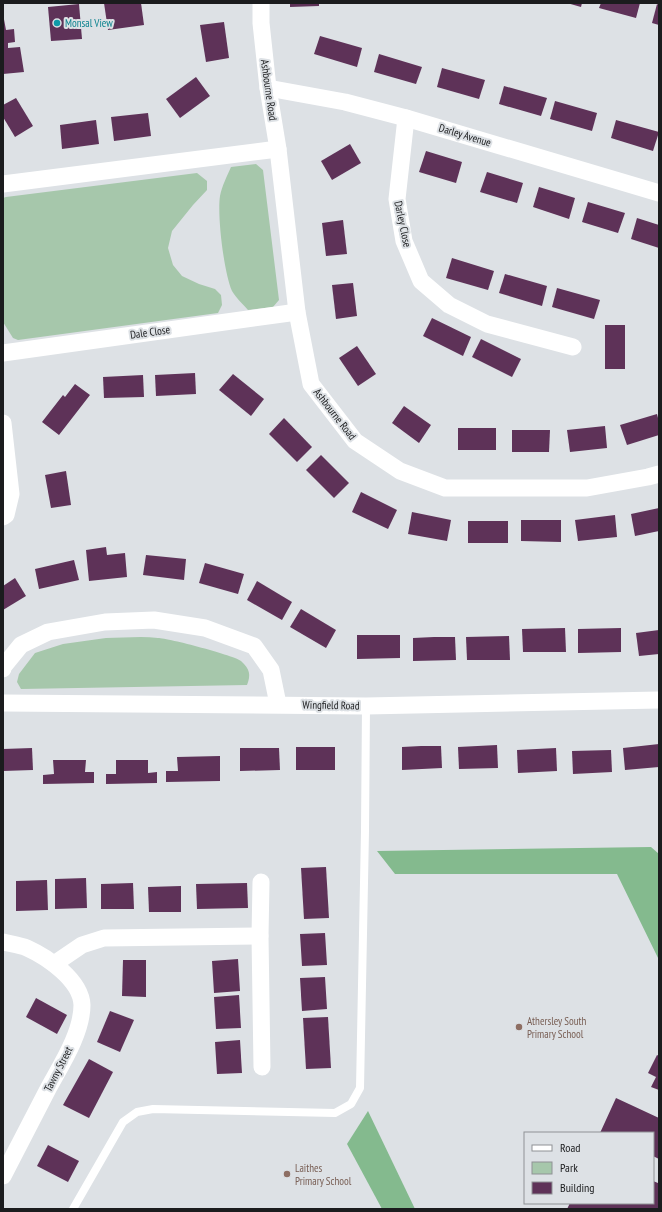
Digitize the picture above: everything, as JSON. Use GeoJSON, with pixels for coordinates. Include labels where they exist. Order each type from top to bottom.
{"type":"FeatureCollection","features":[{"type":"Feature","properties":{"kind":"street","name":"Ashbourne Road"},"geometry":{"type":"LineString","coordinates":[[261,3],[261,23],[268,88],[278,149],[297,312],[311,384],[355,441],[400,471],[445,488],[587,488],[659,474]]}},
{"type":"Feature","properties":{"kind":"street","name":"Darley Avenue"},"geometry":{"type":"LineString","coordinates":[[268,88],[345,102],[406,118],[659,193]]}},
{"type":"Feature","properties":{"kind":"street","name":"Darley Close"},"geometry":{"type":"LineString","coordinates":[[406,118],[396,199],[404,241],[421,281],[449,305],[487,324],[573,347]]}},
{"type":"Feature","properties":{"kind":"street"},"geometry":{"type":"LineString","coordinates":[[3,184],[278,149]]}},
{"type":"Feature","properties":{"kind":"street","name":"Dale Close"},"geometry":{"type":"LineString","coordinates":[[3,353],[297,312]]}},
{"type":"Feature","properties":{"kind":"street"},"geometry":{"type":"LineString","coordinates":[[3,423],[11,494],[6,514],[3,517]]}},
{"type":"Feature","properties":{"kind":"street"},"geometry":{"type":"LineString","coordinates":[[3,669],[21,645],[48,632],[105,622],[154,620],[205,628],[254,646],[271,670],[278,704]]}},
{"type":"Feature","properties":{"kind":"street","name":"Wingfield Road"},"geometry":{"type":"LineString","coordinates":[[3,703],[278,704],[366,706],[659,700]]}},
{"type":"Feature","properties":{"kind":"street"},"geometry":{"type":"LineString","coordinates":[[260,882],[262,1067]]}},
{"type":"Feature","properties":{"kind":"street"},"geometry":{"type":"LineString","coordinates":[[54,964],[82,946],[104,938],[260,936]]}},
{"type":"Feature","properties":{"kind":"street","name":"Tawny Street"},"geometry":{"type":"LineString","coordinates":[[3,942],[26,948],[54,964],[69,977],[77,990],[82,1004],[79,1026],[69,1049],[3,1176]]}},
{"type":"Feature","properties":{"kind":"lane"},"geometry":{"type":"LineString","coordinates":[[73,1209],[123,1122],[137,1112],[153,1109],[335,1113],[351,1104],[360,1088],[366,706]]}},
{"type":"Feature","properties":{"kind":"green space"},"geometry":{"type":"Polygon","coordinates":[[[256,164],[263,170],[279,300],[273,307],[248,310],[234,294],[229,283],[222,244],[219,205],[222,189],[231,167],[256,164]]]}},
{"type":"Feature","properties":{"kind":"green space"},"geometry":{"type":"Polygon","coordinates":[[[197,173],[207,181],[207,190],[172,231],[168,248],[173,265],[182,276],[199,284],[215,289],[221,295],[222,305],[218,313],[18,340],[13,338],[3,322],[3,198],[197,173]]]}},
{"type":"Feature","properties":{"kind":"green space"},"geometry":{"type":"Polygon","coordinates":[[[106,638],[158,638],[215,652],[236,659],[241,661],[248,669],[249,675],[247,685],[21,689],[17,682],[19,674],[35,653],[63,644],[106,638]]]}},
{"type":"Feature","properties":{"kind":"green space"},"geometry":{"type":"Polygon","coordinates":[[[651,847],[659,854],[659,960],[617,874],[395,874],[377,851],[651,847]]]}},
{"type":"Feature","properties":{"kind":"green space"},"geometry":{"type":"Polygon","coordinates":[[[368,1111],[415,1209],[382,1209],[347,1144],[368,1111]]]}},
{"type":"Feature","properties":{"kind":"building"},"geometry":{"type":"Polygon","coordinates":[[[104,3],[141,3],[144,25],[108,30],[104,3]]]}},
{"type":"Feature","properties":{"kind":"building"},"geometry":{"type":"Polygon","coordinates":[[[290,3],[319,3],[319,6],[290,7],[290,3]]]}},
{"type":"Feature","properties":{"kind":"building"},"geometry":{"type":"Polygon","coordinates":[[[567,3],[582,3],[581,7],[567,3]]]}},
{"type":"Feature","properties":{"kind":"building"},"geometry":{"type":"Polygon","coordinates":[[[601,3],[640,3],[636,18],[599,8],[601,3]]]}},
{"type":"Feature","properties":{"kind":"building"},"geometry":{"type":"Polygon","coordinates":[[[79,4],[82,39],[51,41],[48,7],[79,4]]]}},
{"type":"Feature","properties":{"kind":"building"},"geometry":{"type":"Polygon","coordinates":[[[657,4],[659,5],[659,25],[652,23],[657,4]]]}},
{"type":"Feature","properties":{"kind":"building"},"geometry":{"type":"Polygon","coordinates":[[[3,14],[6,30],[14,29],[15,42],[8,43],[8,48],[20,47],[24,72],[3,74],[3,14]]]}},
{"type":"Feature","properties":{"kind":"building"},"geometry":{"type":"Polygon","coordinates":[[[224,22],[229,58],[206,62],[200,25],[224,22]]]}},
{"type":"Feature","properties":{"kind":"building"},"geometry":{"type":"Polygon","coordinates":[[[320,36],[362,48],[357,67],[314,54],[320,36]]]}},
{"type":"Feature","properties":{"kind":"building"},"geometry":{"type":"Polygon","coordinates":[[[379,54],[422,67],[416,84],[374,72],[379,54]]]}},
{"type":"Feature","properties":{"kind":"building"},"geometry":{"type":"Polygon","coordinates":[[[442,68],[485,80],[479,99],[437,87],[442,68]]]}},
{"type":"Feature","properties":{"kind":"building"},"geometry":{"type":"Polygon","coordinates":[[[196,77],[210,96],[180,118],[166,99],[196,77]]]}},
{"type":"Feature","properties":{"kind":"building"},"geometry":{"type":"Polygon","coordinates":[[[504,86],[547,98],[541,116],[499,104],[504,86]]]}},
{"type":"Feature","properties":{"kind":"building"},"geometry":{"type":"Polygon","coordinates":[[[16,98],[33,126],[15,137],[3,117],[3,105],[16,98]]]}},
{"type":"Feature","properties":{"kind":"building"},"geometry":{"type":"Polygon","coordinates":[[[555,101],[597,113],[592,131],[550,119],[555,101]]]}},
{"type":"Feature","properties":{"kind":"building"},"geometry":{"type":"Polygon","coordinates":[[[148,113],[151,136],[114,141],[111,117],[148,113]]]}},
{"type":"Feature","properties":{"kind":"building"},"geometry":{"type":"Polygon","coordinates":[[[96,120],[99,144],[62,149],[60,125],[96,120]]]}},
{"type":"Feature","properties":{"kind":"building"},"geometry":{"type":"Polygon","coordinates":[[[616,120],[659,132],[653,151],[611,138],[616,120]]]}},
{"type":"Feature","properties":{"kind":"building"},"geometry":{"type":"Polygon","coordinates":[[[350,144],[361,163],[332,180],[321,161],[350,144]]]}},
{"type":"Feature","properties":{"kind":"building"},"geometry":{"type":"Polygon","coordinates":[[[426,151],[462,162],[456,183],[419,172],[426,151]]]}},
{"type":"Feature","properties":{"kind":"building"},"geometry":{"type":"Polygon","coordinates":[[[487,172],[523,183],[517,203],[480,192],[487,172]]]}},
{"type":"Feature","properties":{"kind":"building"},"geometry":{"type":"Polygon","coordinates":[[[539,187],[575,198],[569,219],[533,207],[539,187]]]}},
{"type":"Feature","properties":{"kind":"building"},"geometry":{"type":"Polygon","coordinates":[[[588,202],[625,213],[618,233],[582,222],[588,202]]]}},
{"type":"Feature","properties":{"kind":"building"},"geometry":{"type":"Polygon","coordinates":[[[637,218],[659,225],[659,248],[631,239],[637,218]]]}},
{"type":"Feature","properties":{"kind":"building"},"geometry":{"type":"Polygon","coordinates":[[[343,220],[347,254],[326,256],[322,223],[343,220]]]}},
{"type":"Feature","properties":{"kind":"building"},"geometry":{"type":"Polygon","coordinates":[[[452,258],[494,271],[488,290],[446,278],[452,258]]]}},
{"type":"Feature","properties":{"kind":"building"},"geometry":{"type":"Polygon","coordinates":[[[505,274],[547,286],[542,306],[499,293],[505,274]]]}},
{"type":"Feature","properties":{"kind":"building"},"geometry":{"type":"Polygon","coordinates":[[[353,283],[357,316],[336,319],[332,285],[353,283]]]}},
{"type":"Feature","properties":{"kind":"building"},"geometry":{"type":"Polygon","coordinates":[[[557,288],[600,300],[594,319],[552,307],[557,288]]]}},
{"type":"Feature","properties":{"kind":"building"},"geometry":{"type":"Polygon","coordinates":[[[432,318],[471,337],[463,356],[423,336],[432,318]]]}},
{"type":"Feature","properties":{"kind":"building"},"geometry":{"type":"Polygon","coordinates":[[[605,325],[625,325],[625,369],[605,369],[605,325]]]}},
{"type":"Feature","properties":{"kind":"building"},"geometry":{"type":"Polygon","coordinates":[[[481,339],[521,359],[512,377],[472,357],[481,339]]]}},
{"type":"Feature","properties":{"kind":"building"},"geometry":{"type":"Polygon","coordinates":[[[357,346],[376,374],[358,386],[339,358],[357,346]]]}},
{"type":"Feature","properties":{"kind":"building"},"geometry":{"type":"Polygon","coordinates":[[[195,373],[196,394],[156,396],[155,375],[195,373]]]}},
{"type":"Feature","properties":{"kind":"building"},"geometry":{"type":"Polygon","coordinates":[[[233,374],[264,399],[251,416],[219,390],[233,374]]]}},
{"type":"Feature","properties":{"kind":"building"},"geometry":{"type":"Polygon","coordinates":[[[143,375],[144,397],[104,398],[103,377],[143,375]]]}},
{"type":"Feature","properties":{"kind":"building"},"geometry":{"type":"Polygon","coordinates":[[[75,384],[90,395],[59,435],[42,422],[63,395],[65,397],[75,384]]]}},
{"type":"Feature","properties":{"kind":"building"},"geometry":{"type":"Polygon","coordinates":[[[404,406],[431,425],[419,443],[392,423],[404,406]]]}},
{"type":"Feature","properties":{"kind":"building"},"geometry":{"type":"Polygon","coordinates":[[[657,414],[659,422],[659,435],[627,445],[620,425],[657,414]]]}},
{"type":"Feature","properties":{"kind":"building"},"geometry":{"type":"Polygon","coordinates":[[[284,418],[312,447],[297,462],[269,434],[284,418]]]}},
{"type":"Feature","properties":{"kind":"building"},"geometry":{"type":"Polygon","coordinates":[[[605,426],[607,448],[570,452],[567,430],[605,426]]]}},
{"type":"Feature","properties":{"kind":"building"},"geometry":{"type":"Polygon","coordinates":[[[458,428],[496,428],[496,450],[458,450],[458,428]]]}},
{"type":"Feature","properties":{"kind":"building"},"geometry":{"type":"Polygon","coordinates":[[[512,430],[550,430],[549,452],[512,452],[512,430]]]}},
{"type":"Feature","properties":{"kind":"building"},"geometry":{"type":"Polygon","coordinates":[[[321,455],[349,483],[334,498],[306,470],[321,455]]]}},
{"type":"Feature","properties":{"kind":"building"},"geometry":{"type":"Polygon","coordinates":[[[66,471],[71,505],[51,508],[45,475],[66,471]]]}},
{"type":"Feature","properties":{"kind":"building"},"geometry":{"type":"Polygon","coordinates":[[[361,492],[397,510],[388,529],[352,512],[361,492]]]}},
{"type":"Feature","properties":{"kind":"building"},"geometry":{"type":"Polygon","coordinates":[[[659,508],[659,531],[635,536],[631,514],[659,508]]]}},
{"type":"Feature","properties":{"kind":"building"},"geometry":{"type":"Polygon","coordinates":[[[412,512],[451,520],[447,541],[408,534],[412,512]]]}},
{"type":"Feature","properties":{"kind":"building"},"geometry":{"type":"Polygon","coordinates":[[[615,515],[617,537],[578,541],[575,520],[615,515]]]}},
{"type":"Feature","properties":{"kind":"building"},"geometry":{"type":"Polygon","coordinates":[[[521,520],[561,520],[561,542],[521,541],[521,520]]]}},
{"type":"Feature","properties":{"kind":"building"},"geometry":{"type":"Polygon","coordinates":[[[468,521],[508,521],[508,543],[468,543],[468,521]]]}},
{"type":"Feature","properties":{"kind":"building"},"geometry":{"type":"Polygon","coordinates":[[[106,547],[107,555],[125,553],[127,577],[89,581],[86,550],[106,547]]]}},
{"type":"Feature","properties":{"kind":"building"},"geometry":{"type":"Polygon","coordinates":[[[146,555],[186,559],[184,580],[143,575],[146,555]]]}},
{"type":"Feature","properties":{"kind":"building"},"geometry":{"type":"Polygon","coordinates":[[[74,560],[79,580],[39,589],[35,569],[74,560]]]}},
{"type":"Feature","properties":{"kind":"building"},"geometry":{"type":"Polygon","coordinates":[[[205,563],[244,574],[238,594],[199,583],[205,563]]]}},
{"type":"Feature","properties":{"kind":"building"},"geometry":{"type":"Polygon","coordinates":[[[15,578],[26,596],[3,610],[3,586],[15,578]]]}},
{"type":"Feature","properties":{"kind":"building"},"geometry":{"type":"Polygon","coordinates":[[[257,581],[292,602],[282,620],[247,600],[257,581]]]}},
{"type":"Feature","properties":{"kind":"building"},"geometry":{"type":"Polygon","coordinates":[[[301,609],[336,630],[326,648],[290,627],[301,609]]]}},
{"type":"Feature","properties":{"kind":"building"},"geometry":{"type":"Polygon","coordinates":[[[565,628],[566,652],[523,652],[522,629],[565,628]]]}},
{"type":"Feature","properties":{"kind":"building"},"geometry":{"type":"Polygon","coordinates":[[[621,628],[621,652],[578,653],[578,629],[621,628]]]}},
{"type":"Feature","properties":{"kind":"building"},"geometry":{"type":"Polygon","coordinates":[[[659,630],[659,654],[639,656],[636,633],[659,630]]]}},
{"type":"Feature","properties":{"kind":"building"},"geometry":{"type":"Polygon","coordinates":[[[357,635],[400,635],[400,658],[357,659],[357,635]]]}},
{"type":"Feature","properties":{"kind":"building"},"geometry":{"type":"Polygon","coordinates":[[[509,636],[510,660],[467,660],[466,637],[509,636]]]}},
{"type":"Feature","properties":{"kind":"building"},"geometry":{"type":"Polygon","coordinates":[[[455,637],[456,660],[413,661],[413,638],[455,637]]]}},
{"type":"Feature","properties":{"kind":"building"},"geometry":{"type":"Polygon","coordinates":[[[659,744],[659,767],[625,770],[623,748],[659,744]]]}},
{"type":"Feature","properties":{"kind":"building"},"geometry":{"type":"Polygon","coordinates":[[[497,745],[498,768],[459,769],[458,747],[497,745]]]}},
{"type":"Feature","properties":{"kind":"building"},"geometry":{"type":"Polygon","coordinates":[[[441,746],[442,768],[402,770],[402,747],[441,746]]]}},
{"type":"Feature","properties":{"kind":"building"},"geometry":{"type":"Polygon","coordinates":[[[296,747],[335,747],[335,770],[296,770],[296,747]]]}},
{"type":"Feature","properties":{"kind":"building"},"geometry":{"type":"Polygon","coordinates":[[[32,748],[33,770],[3,771],[3,749],[32,748]]]}},
{"type":"Feature","properties":{"kind":"building"},"geometry":{"type":"Polygon","coordinates":[[[240,748],[279,748],[280,770],[240,771],[240,748]]]}},
{"type":"Feature","properties":{"kind":"building"},"geometry":{"type":"Polygon","coordinates":[[[556,748],[557,771],[518,773],[517,750],[556,748]]]}},
{"type":"Feature","properties":{"kind":"building"},"geometry":{"type":"Polygon","coordinates":[[[611,750],[612,772],[573,774],[572,751],[611,750]]]}},
{"type":"Feature","properties":{"kind":"building"},"geometry":{"type":"Polygon","coordinates":[[[220,756],[220,781],[166,782],[166,771],[178,771],[177,757],[220,756]]]}},
{"type":"Feature","properties":{"kind":"building"},"geometry":{"type":"Polygon","coordinates":[[[53,760],[86,760],[85,772],[94,772],[94,783],[43,784],[43,775],[54,774],[53,760]]]}},
{"type":"Feature","properties":{"kind":"building"},"geometry":{"type":"Polygon","coordinates":[[[116,760],[148,760],[148,773],[157,772],[157,783],[106,784],[106,774],[116,774],[116,760]]]}},
{"type":"Feature","properties":{"kind":"building"},"geometry":{"type":"Polygon","coordinates":[[[326,867],[329,918],[304,919],[301,868],[326,867]]]}},
{"type":"Feature","properties":{"kind":"building"},"geometry":{"type":"Polygon","coordinates":[[[86,878],[87,908],[55,909],[55,879],[86,878]]]}},
{"type":"Feature","properties":{"kind":"building"},"geometry":{"type":"Polygon","coordinates":[[[47,880],[48,910],[16,911],[16,881],[47,880]]]}},
{"type":"Feature","properties":{"kind":"building"},"geometry":{"type":"Polygon","coordinates":[[[133,883],[134,909],[101,909],[101,884],[133,883]]]}},
{"type":"Feature","properties":{"kind":"building"},"geometry":{"type":"Polygon","coordinates":[[[247,883],[248,908],[197,909],[196,884],[247,883]]]}},
{"type":"Feature","properties":{"kind":"building"},"geometry":{"type":"Polygon","coordinates":[[[181,886],[181,912],[149,912],[148,887],[181,886]]]}},
{"type":"Feature","properties":{"kind":"building"},"geometry":{"type":"Polygon","coordinates":[[[325,933],[327,965],[302,966],[300,934],[325,933]]]}},
{"type":"Feature","properties":{"kind":"building"},"geometry":{"type":"Polygon","coordinates":[[[238,959],[240,991],[214,993],[212,961],[238,959]]]}},
{"type":"Feature","properties":{"kind":"building"},"geometry":{"type":"Polygon","coordinates":[[[123,960],[146,960],[146,997],[122,996],[123,960]]]}},
{"type":"Feature","properties":{"kind":"building"},"geometry":{"type":"Polygon","coordinates":[[[325,977],[327,1009],[302,1011],[300,978],[325,977]]]}},
{"type":"Feature","properties":{"kind":"building"},"geometry":{"type":"Polygon","coordinates":[[[239,995],[241,1028],[216,1029],[214,997],[239,995]]]}},
{"type":"Feature","properties":{"kind":"building"},"geometry":{"type":"Polygon","coordinates":[[[36,998],[67,1015],[57,1034],[26,1017],[36,998]]]}},
{"type":"Feature","properties":{"kind":"building"},"geometry":{"type":"Polygon","coordinates":[[[110,1011],[134,1020],[120,1052],[97,1042],[110,1011]]]}},
{"type":"Feature","properties":{"kind":"building"},"geometry":{"type":"Polygon","coordinates":[[[328,1017],[331,1068],[306,1069],[303,1018],[328,1017]]]}},
{"type":"Feature","properties":{"kind":"building"},"geometry":{"type":"Polygon","coordinates":[[[240,1040],[242,1073],[217,1074],[215,1042],[240,1040]]]}},
{"type":"Feature","properties":{"kind":"building"},"geometry":{"type":"Polygon","coordinates":[[[657,1055],[659,1056],[659,1090],[651,1087],[656,1077],[648,1073],[657,1055]]]}},
{"type":"Feature","properties":{"kind":"building"},"geometry":{"type":"Polygon","coordinates":[[[89,1059],[113,1072],[89,1118],[63,1105],[89,1059]]]}},
{"type":"Feature","properties":{"kind":"building"},"geometry":{"type":"Polygon","coordinates":[[[616,1098],[659,1118],[659,1159],[654,1156],[654,1132],[600,1132],[616,1098]]]}},
{"type":"Feature","properties":{"kind":"building"},"geometry":{"type":"Polygon","coordinates":[[[48,1145],[79,1161],[68,1182],[37,1166],[48,1145]]]}},
{"type":"Feature","properties":{"kind":"building"},"geometry":{"type":"Polygon","coordinates":[[[654,1181],[658,1183],[659,1181],[659,1209],[567,1209],[570,1204],[654,1204],[654,1181]]]}},
{"type":"Feature","properties":{"kind":"place","name":"Monsal View"},"geometry":{"type":"Point","coordinates":[57,23]}},
{"type":"Feature","properties":{"kind":"place","name":"Athersley South Primary School"},"geometry":{"type":"Point","coordinates":[519,1027]}},
{"type":"Feature","properties":{"kind":"place","name":"Laithes Primary School"},"geometry":{"type":"Point","coordinates":[287,1174]}}]}
